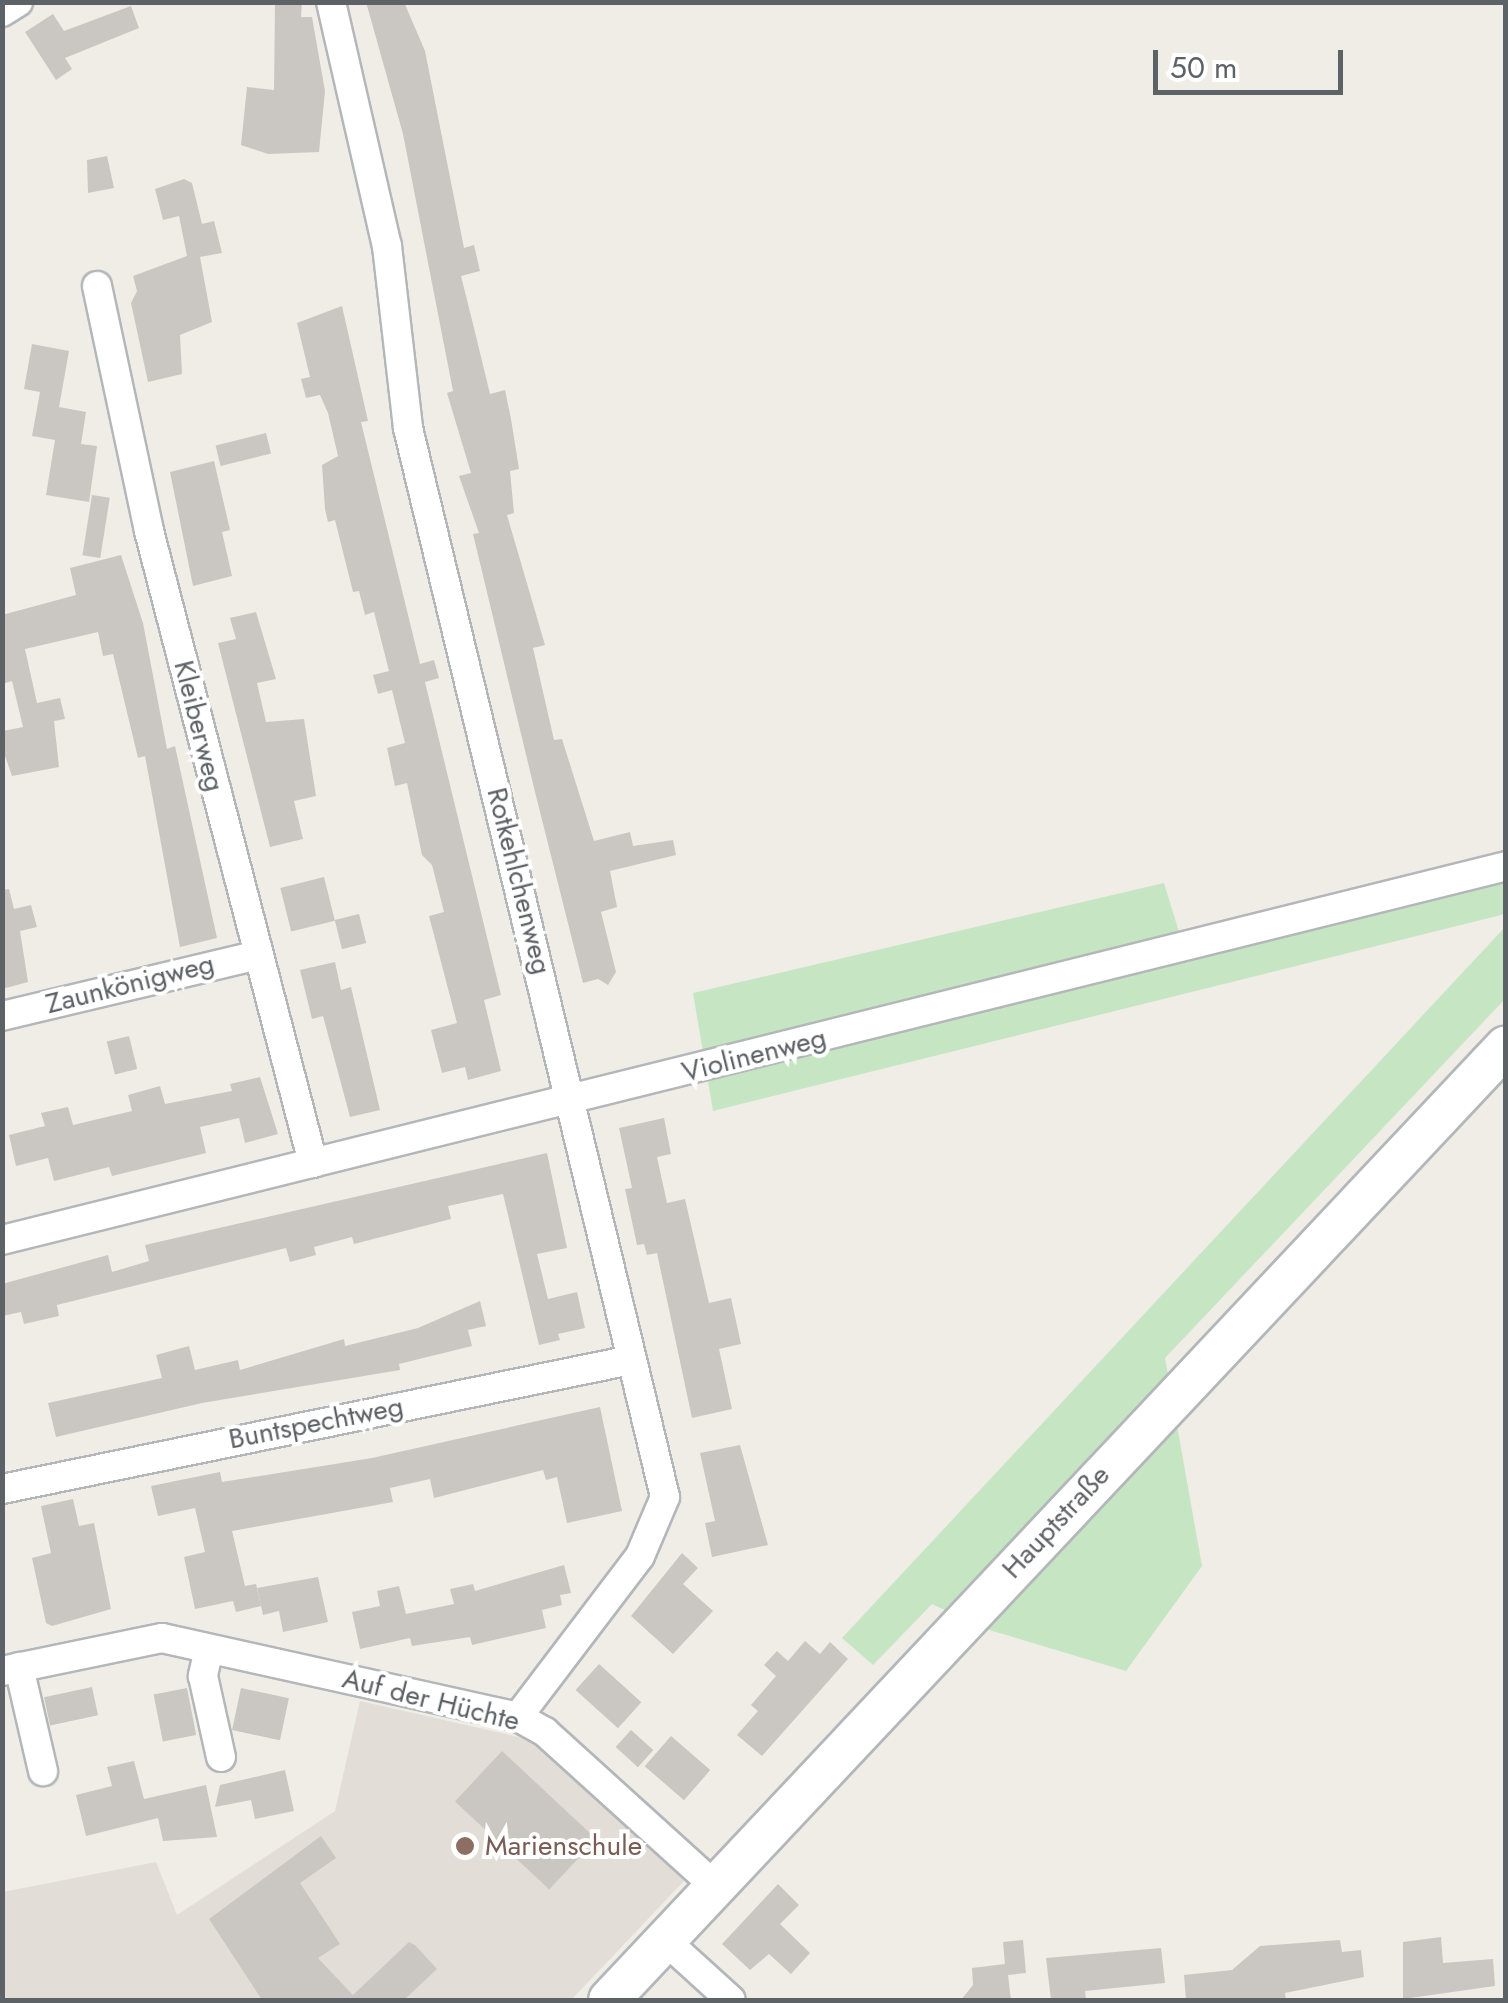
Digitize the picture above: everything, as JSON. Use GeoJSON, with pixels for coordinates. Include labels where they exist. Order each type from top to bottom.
{"type":"FeatureCollection","features":[{"type":"Feature","properties":{"kind":"street"},"geometry":{"type":"LineString","coordinates":[[2,12],[18,2]]}},
{"type":"Feature","properties":{"kind":"street","name":"Rotkehlchenweg"},"geometry":{"type":"LineString","coordinates":[[330,2],[387,246],[408,428],[573,1100],[630,1360],[665,1498],[640,1556],[518,1717]]}},
{"type":"Feature","properties":{"kind":"street","name":"Kleiberweg"},"geometry":{"type":"LineString","coordinates":[[98,286],[149,531],[312,1163]]}},
{"type":"Feature","properties":{"kind":"street","name":"Violinenweg"},"geometry":{"type":"LineString","coordinates":[[2,1240],[1506,866]]}},
{"type":"Feature","properties":{"kind":"street","name":"Zaunkönigweg"},"geometry":{"type":"LineString","coordinates":[[2,1016],[258,956]]}},
{"type":"Feature","properties":{"kind":"street","name":"Hauptstraße"},"geometry":{"type":"LineString","coordinates":[[609,2000],[1506,1046]]}},
{"type":"Feature","properties":{"kind":"street","name":"Buntspechtweg"},"geometry":{"type":"LineString","coordinates":[[2,1490],[630,1360]]}},
{"type":"Feature","properties":{"kind":"street","name":"Auf der Hüchte"},"geometry":{"type":"LineString","coordinates":[[42,1771],[8,1664],[162,1638],[518,1717],[545,1732],[715,1886]]}},
{"type":"Feature","properties":{"kind":"street"},"geometry":{"type":"LineString","coordinates":[[209,1649],[202,1676],[221,1758]]}},
{"type":"Feature","properties":{"kind":"street"},"geometry":{"type":"LineString","coordinates":[[667,1942],[730,2000]]}},
{"type":"Feature","properties":{"kind":"shaded area","name":"Marienschule"},"geometry":{"type":"Polygon","coordinates":[[[360,1701],[536,1741],[684,1881],[571,2000],[3,2000],[3,1892],[156,1862],[177,1915],[335,1811],[360,1701]]]}},
{"type":"Feature","properties":{"kind":"green space"},"geometry":{"type":"Polygon","coordinates":[[[1505,853],[1505,914],[713,1111],[693,993],[1164,883],[1180,935],[1505,853]]]}},
{"type":"Feature","properties":{"kind":"green space"},"geometry":{"type":"Polygon","coordinates":[[[1505,927],[1505,999],[1165,1358],[1202,1566],[1126,1671],[986,1629],[932,1604],[873,1665],[842,1638],[1505,927]]]}},
{"type":"Feature","properties":{"kind":"building"},"geometry":{"type":"Polygon","coordinates":[[[275,2],[302,2],[301,17],[312,17],[325,91],[319,152],[268,154],[241,145],[247,87],[274,90],[275,2]]]}},
{"type":"Feature","properties":{"kind":"building"},"geometry":{"type":"Polygon","coordinates":[[[366,2],[404,2],[425,51],[464,248],[474,245],[480,271],[461,276],[490,394],[505,390],[511,419],[519,469],[510,471],[514,513],[507,515],[545,645],[533,648],[554,740],[562,739],[594,841],[630,832],[633,846],[673,840],[676,855],[610,871],[617,907],[601,912],[616,972],[608,985],[598,979],[583,983],[535,792],[473,534],[479,533],[459,476],[471,473],[447,393],[453,391],[403,134],[366,2]]]}},
{"type":"Feature","properties":{"kind":"building"},"geometry":{"type":"Polygon","coordinates":[[[131,6],[139,28],[65,58],[72,69],[56,80],[25,32],[53,14],[64,31],[131,6]]]}},
{"type":"Feature","properties":{"kind":"building"},"geometry":{"type":"Polygon","coordinates":[[[107,156],[114,188],[88,193],[87,160],[107,156]]]}},
{"type":"Feature","properties":{"kind":"building"},"geometry":{"type":"Polygon","coordinates":[[[184,179],[192,183],[202,224],[214,221],[222,253],[200,257],[212,322],[180,335],[182,374],[148,382],[131,303],[137,291],[133,276],[187,256],[179,216],[163,220],[155,189],[184,179]]]}},
{"type":"Feature","properties":{"kind":"building"},"geometry":{"type":"Polygon","coordinates":[[[342,306],[368,421],[361,422],[420,664],[434,660],[439,678],[425,682],[501,995],[484,1000],[501,1071],[468,1080],[465,1067],[442,1073],[431,1030],[457,1023],[429,916],[444,912],[432,865],[422,855],[407,783],[395,786],[387,748],[405,743],[392,690],[378,694],[373,675],[389,671],[374,612],[365,615],[359,591],[353,592],[335,520],[328,522],[322,465],[338,456],[328,413],[320,395],[306,398],[301,379],[310,377],[297,323],[342,306]]]}},
{"type":"Feature","properties":{"kind":"building"},"geometry":{"type":"Polygon","coordinates":[[[32,344],[69,351],[59,407],[86,412],[81,444],[97,446],[89,502],[46,495],[55,440],[32,436],[40,392],[24,389],[32,344]]]}},
{"type":"Feature","properties":{"kind":"building"},"geometry":{"type":"Polygon","coordinates":[[[266,433],[271,453],[221,466],[216,446],[266,433]]]}},
{"type":"Feature","properties":{"kind":"building"},"geometry":{"type":"Polygon","coordinates":[[[214,461],[230,530],[222,532],[232,576],[193,586],[170,472],[214,461]]]}},
{"type":"Feature","properties":{"kind":"building"},"geometry":{"type":"Polygon","coordinates":[[[92,495],[110,498],[100,558],[82,555],[92,495]]]}},
{"type":"Feature","properties":{"kind":"building"},"geometry":{"type":"Polygon","coordinates":[[[121,555],[143,623],[167,749],[175,746],[217,938],[180,947],[145,756],[138,758],[113,654],[103,656],[98,632],[25,649],[37,703],[60,698],[65,719],[54,721],[59,767],[12,776],[3,750],[3,731],[23,727],[12,681],[2,684],[2,615],[76,595],[70,568],[121,555]]]}},
{"type":"Feature","properties":{"kind":"building"},"geometry":{"type":"Polygon","coordinates":[[[256,612],[276,679],[257,683],[266,722],[304,719],[316,796],[294,801],[303,839],[270,847],[218,643],[236,639],[230,618],[256,612]]]}},
{"type":"Feature","properties":{"kind":"building"},"geometry":{"type":"Polygon","coordinates":[[[324,877],[335,921],[291,932],[280,888],[324,877]]]}},
{"type":"Feature","properties":{"kind":"building"},"geometry":{"type":"Polygon","coordinates":[[[9,889],[14,909],[31,905],[37,927],[20,931],[28,982],[2,989],[2,890],[9,889]]]}},
{"type":"Feature","properties":{"kind":"building"},"geometry":{"type":"Polygon","coordinates":[[[359,914],[366,943],[342,949],[335,920],[359,914]]]}},
{"type":"Feature","properties":{"kind":"building"},"geometry":{"type":"Polygon","coordinates":[[[335,962],[341,990],[351,987],[380,1110],[350,1117],[323,1016],[312,1019],[300,970],[335,962]]]}},
{"type":"Feature","properties":{"kind":"building"},"geometry":{"type":"Polygon","coordinates":[[[129,1036],[137,1069],[115,1075],[107,1042],[129,1036]]]}},
{"type":"Feature","properties":{"kind":"building"},"geometry":{"type":"Polygon","coordinates":[[[260,1077],[278,1134],[245,1143],[239,1118],[200,1127],[206,1153],[112,1176],[109,1167],[54,1181],[48,1158],[16,1166],[9,1135],[45,1126],[41,1113],[68,1107],[73,1125],[132,1111],[128,1095],[160,1086],[165,1104],[232,1091],[230,1084],[260,1077]]]}},
{"type":"Feature","properties":{"kind":"building"},"geometry":{"type":"Polygon","coordinates":[[[664,1118],[671,1154],[657,1157],[667,1203],[685,1199],[709,1303],[731,1298],[741,1344],[719,1349],[732,1409],[692,1418],[657,1253],[647,1255],[644,1244],[637,1245],[625,1189],[632,1188],[619,1128],[664,1118]]]}},
{"type":"Feature","properties":{"kind":"building"},"geometry":{"type":"Polygon","coordinates":[[[547,1153],[567,1248],[537,1254],[548,1299],[577,1292],[585,1328],[558,1334],[560,1340],[539,1345],[503,1194],[448,1206],[451,1219],[354,1244],[352,1237],[314,1247],[316,1255],[290,1262],[286,1248],[57,1305],[59,1316],[24,1324],[21,1312],[2,1316],[2,1284],[108,1255],[112,1272],[149,1261],[145,1245],[547,1153]]]}},
{"type":"Feature","properties":{"kind":"building"},"geometry":{"type":"Polygon","coordinates":[[[480,1301],[486,1326],[468,1330],[472,1346],[399,1364],[400,1370],[202,1403],[56,1437],[48,1403],[162,1378],[156,1355],[189,1346],[195,1370],[238,1360],[240,1370],[344,1339],[345,1346],[418,1328],[480,1301]]]}},
{"type":"Feature","properties":{"kind":"building"},"geometry":{"type":"Polygon","coordinates":[[[600,1407],[622,1511],[567,1523],[557,1477],[546,1480],[543,1470],[434,1498],[430,1479],[390,1488],[393,1502],[232,1531],[245,1586],[256,1584],[261,1606],[236,1612],[233,1601],[195,1609],[184,1557],[205,1552],[195,1508],[158,1516],[151,1486],[220,1472],[222,1482],[372,1458],[600,1407]]]}},
{"type":"Feature","properties":{"kind":"building"},"geometry":{"type":"Polygon","coordinates":[[[740,1445],[768,1545],[712,1557],[705,1523],[715,1521],[700,1453],[740,1445]]]}},
{"type":"Feature","properties":{"kind":"building"},"geometry":{"type":"Polygon","coordinates":[[[73,1499],[79,1526],[94,1523],[111,1609],[52,1626],[46,1623],[32,1558],[51,1553],[41,1506],[73,1499]]]}},
{"type":"Feature","properties":{"kind":"building"},"geometry":{"type":"Polygon","coordinates":[[[682,1553],[698,1568],[683,1584],[713,1611],[673,1654],[631,1616],[682,1553]]]}},
{"type":"Feature","properties":{"kind":"building"},"geometry":{"type":"Polygon","coordinates":[[[564,1565],[571,1593],[560,1595],[562,1605],[542,1610],[546,1628],[472,1645],[470,1637],[412,1646],[410,1638],[360,1649],[352,1612],[380,1606],[377,1591],[399,1586],[406,1614],[454,1604],[450,1589],[473,1584],[475,1591],[564,1565]]]}},
{"type":"Feature","properties":{"kind":"building"},"geometry":{"type":"Polygon","coordinates":[[[318,1577],[328,1622],[283,1632],[279,1611],[263,1615],[257,1588],[318,1577]]]}},
{"type":"Feature","properties":{"kind":"building"},"geometry":{"type":"Polygon","coordinates":[[[805,1641],[820,1654],[830,1642],[848,1659],[762,1756],[737,1735],[758,1711],[751,1705],[776,1676],[764,1665],[777,1651],[788,1661],[805,1641]]]}},
{"type":"Feature","properties":{"kind":"building"},"geometry":{"type":"Polygon","coordinates":[[[599,1664],[641,1702],[618,1728],[576,1690],[599,1664]]]}},
{"type":"Feature","properties":{"kind":"building"},"geometry":{"type":"Polygon","coordinates":[[[92,1687],[98,1715],[50,1726],[44,1697],[92,1687]]]}},
{"type":"Feature","properties":{"kind":"building"},"geometry":{"type":"Polygon","coordinates":[[[187,1688],[196,1735],[163,1742],[154,1694],[187,1688]]]}},
{"type":"Feature","properties":{"kind":"building"},"geometry":{"type":"Polygon","coordinates":[[[241,1688],[289,1698],[280,1740],[232,1730],[241,1688]]]}},
{"type":"Feature","properties":{"kind":"building"},"geometry":{"type":"Polygon","coordinates":[[[631,1730],[653,1750],[638,1767],[616,1747],[631,1730]]]}},
{"type":"Feature","properties":{"kind":"building"},"geometry":{"type":"Polygon","coordinates":[[[671,1736],[710,1770],[684,1800],[645,1766],[671,1736]]]}},
{"type":"Feature","properties":{"kind":"building"},"geometry":{"type":"Polygon","coordinates":[[[502,1751],[596,1839],[549,1889],[455,1801],[502,1751]]]}},
{"type":"Feature","properties":{"kind":"building"},"geometry":{"type":"Polygon","coordinates":[[[134,1761],[144,1799],[206,1785],[217,1837],[163,1841],[158,1818],[86,1836],[76,1795],[112,1786],[107,1767],[134,1761]]]}},
{"type":"Feature","properties":{"kind":"building"},"geometry":{"type":"Polygon","coordinates":[[[285,1770],[294,1811],[255,1819],[251,1800],[215,1807],[220,1785],[285,1770]]]}},
{"type":"Feature","properties":{"kind":"building"},"geometry":{"type":"Polygon","coordinates":[[[321,1836],[336,1858],[300,1883],[340,1944],[318,1958],[353,1995],[409,1942],[437,1969],[404,2000],[262,2000],[209,1919],[321,1836]]]}},
{"type":"Feature","properties":{"kind":"building"},"geometry":{"type":"Polygon","coordinates":[[[778,1884],[799,1905],[780,1924],[810,1953],[791,1974],[769,1954],[750,1970],[722,1944],[778,1884]]]}},
{"type":"Feature","properties":{"kind":"building"},"geometry":{"type":"Polygon","coordinates":[[[1441,1937],[1443,1963],[1493,1959],[1495,1986],[1403,1999],[1403,1942],[1441,1937]]]}},
{"type":"Feature","properties":{"kind":"building"},"geometry":{"type":"Polygon","coordinates":[[[1023,1940],[1026,1973],[1008,1975],[1011,2000],[961,2000],[973,1985],[972,1968],[1005,1964],[1003,1942],[1023,1940]]]}},
{"type":"Feature","properties":{"kind":"building"},"geometry":{"type":"Polygon","coordinates":[[[1340,1940],[1342,1952],[1361,1950],[1364,1977],[1285,1993],[1286,2000],[1186,2000],[1184,1975],[1232,1970],[1260,1946],[1340,1940]]]}},
{"type":"Feature","properties":{"kind":"building"},"geometry":{"type":"Polygon","coordinates":[[[1161,1948],[1165,1983],[1085,1991],[1086,2000],[1051,2000],[1046,1958],[1161,1948]]]}},
{"type":"Feature","properties":{"kind":"place","name":"Marienschule"},"geometry":{"type":"Point","coordinates":[465,1846]}}]}
